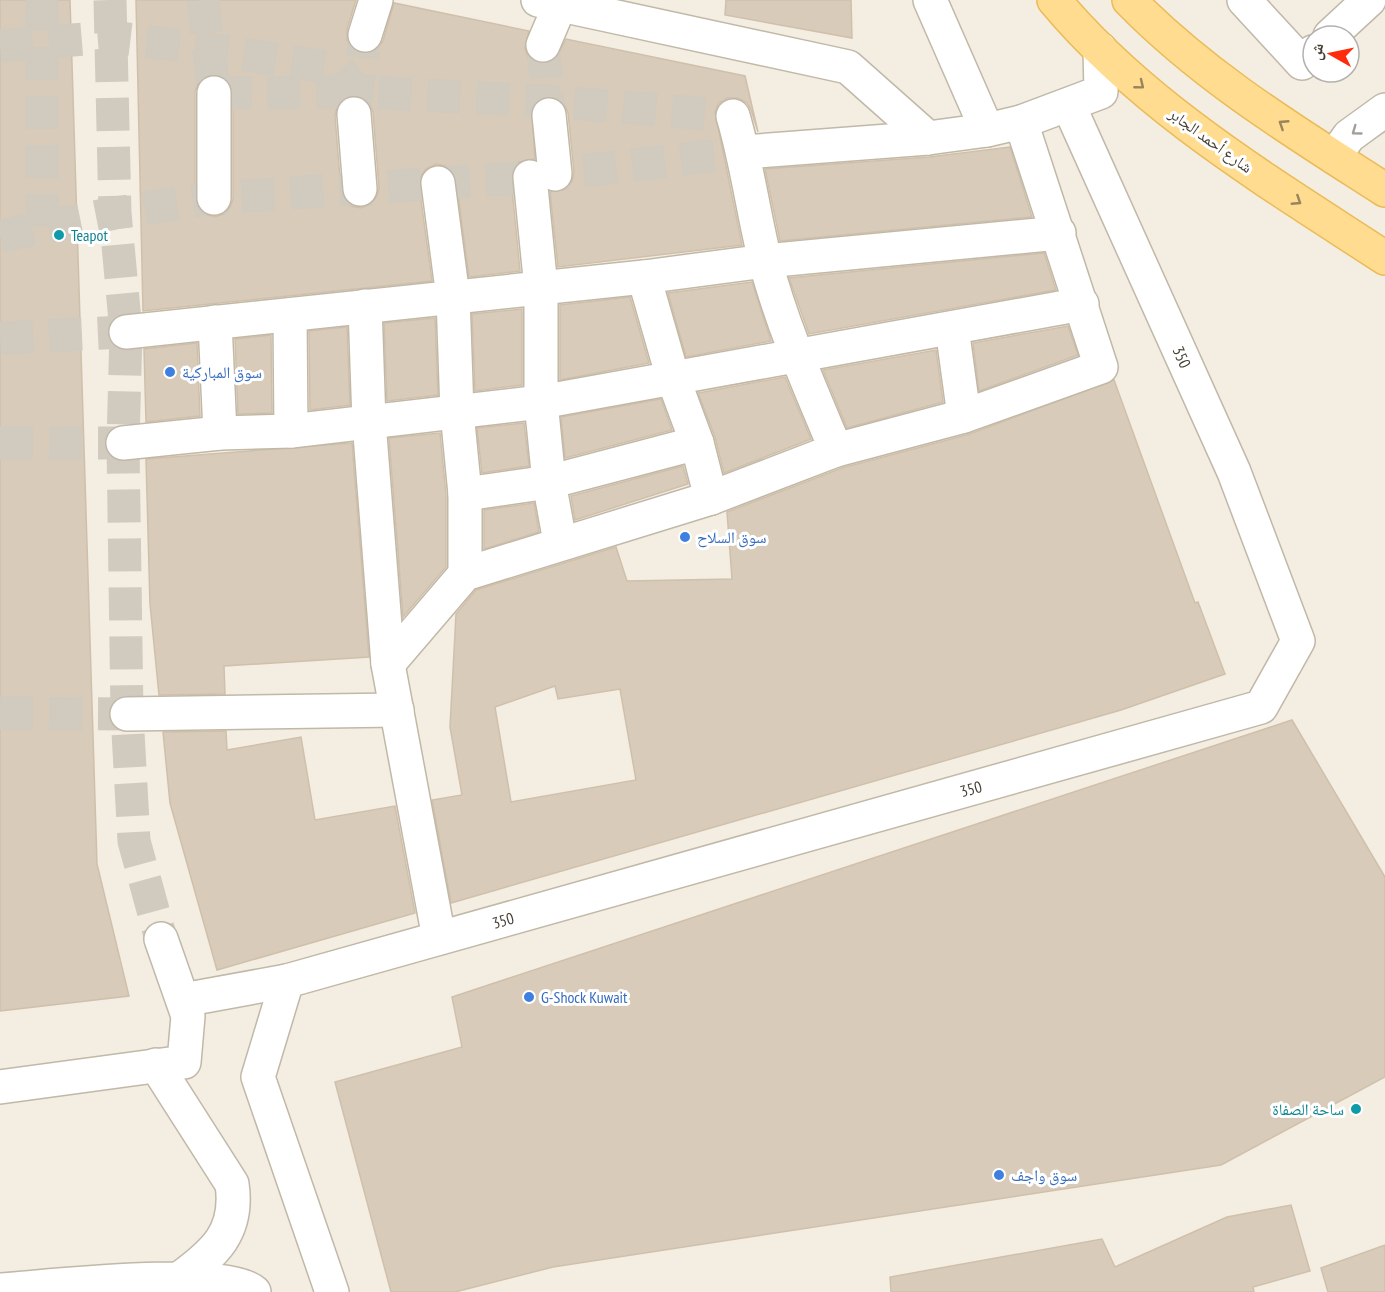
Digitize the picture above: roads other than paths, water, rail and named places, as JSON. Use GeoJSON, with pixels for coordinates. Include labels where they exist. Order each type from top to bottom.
{"type":"FeatureCollection","features":[{"type":"Feature","properties":{"kind":"main road","name":"شارع أحمد الجابر"},"geometry":{"type":"LineString","coordinates":[[1054,0],[1100,49],[1168,108],[1225,151],[1385,258]]}},
{"type":"Feature","properties":{"kind":"main road"},"geometry":{"type":"LineString","coordinates":[[1129,0],[1208,70],[1260,110],[1385,190]]}},
{"type":"Feature","properties":{"kind":"street"},"geometry":{"type":"LineString","coordinates":[[365,35],[376,0]]}},
{"type":"Feature","properties":{"kind":"street"},"geometry":{"type":"LineString","coordinates":[[930,0],[987,129]]}},
{"type":"Feature","properties":{"kind":"street"},"geometry":{"type":"LineString","coordinates":[[1244,0],[1301,62]]}},
{"type":"Feature","properties":{"kind":"street"},"geometry":{"type":"LineString","coordinates":[[1343,24],[1370,0]]}},
{"type":"Feature","properties":{"kind":"street"},"geometry":{"type":"LineString","coordinates":[[543,45],[549,2],[848,66],[928,138]]}},
{"type":"Feature","properties":{"kind":"street"},"geometry":{"type":"LineString","coordinates":[[744,153],[928,138],[1021,122],[1069,106],[1101,92],[1100,49]]}},
{"type":"Feature","properties":{"kind":"street"},"geometry":{"type":"LineString","coordinates":[[214,93],[214,198]]}},
{"type":"Feature","properties":{"kind":"street","name":"350"},"geometry":{"type":"LineString","coordinates":[[183,1000],[287,981],[1261,707],[1298,641],[1234,472],[1069,106]]}},
{"type":"Feature","properties":{"kind":"street"},"geometry":{"type":"LineString","coordinates":[[1334,157],[1349,136],[1385,110]]}},
{"type":"Feature","properties":{"kind":"street"},"geometry":{"type":"LineString","coordinates":[[354,114],[360,189]]}},
{"type":"Feature","properties":{"kind":"street"},"geometry":{"type":"LineString","coordinates":[[549,115],[543,176],[541,402],[549,482],[560,542]]}},
{"type":"Feature","properties":{"kind":"street"},"geometry":{"type":"LineString","coordinates":[[733,116],[744,153],[765,261],[797,357],[836,450]]}},
{"type":"Feature","properties":{"kind":"street"},"geometry":{"type":"LineString","coordinates":[[388,664],[465,574],[560,542],[711,498],[836,450],[963,417],[1101,367],[1021,122]]}},
{"type":"Feature","properties":{"kind":"street"},"geometry":{"type":"LineString","coordinates":[[438,183],[453,297],[457,412],[465,494],[465,574]]}},
{"type":"Feature","properties":{"kind":"street"},"geometry":{"type":"LineString","coordinates":[[126,332],[644,277],[765,261],[1059,233]]}},
{"type":"Feature","properties":{"kind":"street"},"geometry":{"type":"LineString","coordinates":[[644,277],[673,378],[697,443],[711,498]]}},
{"type":"Feature","properties":{"kind":"street"},"geometry":{"type":"LineString","coordinates":[[123,443],[220,433],[291,431],[541,402],[1082,304]]}},
{"type":"Feature","properties":{"kind":"street"},"geometry":{"type":"LineString","coordinates":[[365,306],[369,422],[388,664],[439,938]]}},
{"type":"Feature","properties":{"kind":"street"},"geometry":{"type":"LineString","coordinates":[[290,315],[291,431]]}},
{"type":"Feature","properties":{"kind":"street"},"geometry":{"type":"LineString","coordinates":[[215,322],[220,433]]}},
{"type":"Feature","properties":{"kind":"street"},"geometry":{"type":"LineString","coordinates":[[952,328],[963,417]]}},
{"type":"Feature","properties":{"kind":"street"},"geometry":{"type":"LineString","coordinates":[[465,494],[549,482],[697,443]]}},
{"type":"Feature","properties":{"kind":"street"},"geometry":{"type":"LineString","coordinates":[[127,714],[397,710]]}},
{"type":"Feature","properties":{"kind":"street"},"geometry":{"type":"LineString","coordinates":[[0,1087],[184,1062],[188,1016],[161,939]]}},
{"type":"Feature","properties":{"kind":"street"},"geometry":{"type":"LineString","coordinates":[[287,981],[258,1077],[332,1292]]}},
{"type":"Feature","properties":{"kind":"street"},"geometry":{"type":"LineString","coordinates":[[156,1065],[232,1184],[235,1203],[232,1220],[225,1235],[207,1258],[179,1279]]}},
{"type":"Feature","properties":{"kind":"street"},"geometry":{"type":"LineString","coordinates":[[0,1290],[179,1279],[235,1284],[254,1292]]}},
{"type":"Feature","properties":{"kind":"tunnel"},"geometry":{"type":"LineString","coordinates":[[42,0],[42,227]]}},
{"type":"Feature","properties":{"kind":"tunnel"},"geometry":{"type":"LineString","coordinates":[[110,0],[115,213],[126,332],[123,443],[127,714],[134,841],[161,939]]}},
{"type":"Feature","properties":{"kind":"tunnel"},"geometry":{"type":"LineString","coordinates":[[203,0],[214,93],[357,92]]}},
{"type":"Feature","properties":{"kind":"tunnel"},"geometry":{"type":"LineString","coordinates":[[355,106],[365,35]]}},
{"type":"Feature","properties":{"kind":"tunnel"},"geometry":{"type":"LineString","coordinates":[[0,46],[110,37],[209,49],[338,69],[357,92],[547,101],[733,116]]}},
{"type":"Feature","properties":{"kind":"tunnel"},"geometry":{"type":"LineString","coordinates":[[543,45],[549,115]]}},
{"type":"Feature","properties":{"kind":"tunnel"},"geometry":{"type":"LineString","coordinates":[[0,236],[115,213],[214,198],[530,177],[744,152]]}},
{"type":"Feature","properties":{"kind":"tunnel"},"geometry":{"type":"LineString","coordinates":[[0,338],[126,332]]}},
{"type":"Feature","properties":{"kind":"tunnel"},"geometry":{"type":"LineString","coordinates":[[0,443],[123,443]]}},
{"type":"Feature","properties":{"kind":"tunnel"},"geometry":{"type":"LineString","coordinates":[[0,713],[127,714]]}},
{"type":"Feature","properties":{"kind":"place","name":"Teapot"},"geometry":{"type":"Point","coordinates":[59,235]}},
{"type":"Feature","properties":{"kind":"place","name":"سوق المباركية"},"geometry":{"type":"Point","coordinates":[170,372]}},
{"type":"Feature","properties":{"kind":"place","name":"سوق السلاح"},"geometry":{"type":"Point","coordinates":[685,537]}},
{"type":"Feature","properties":{"kind":"place","name":"G-Shock Kuwait"},"geometry":{"type":"Point","coordinates":[529,997]}},
{"type":"Feature","properties":{"kind":"place","name":"ساحة الصفاة"},"geometry":{"type":"Point","coordinates":[1356,1109]}},
{"type":"Feature","properties":{"kind":"place","name":"سوق واجف"},"geometry":{"type":"Point","coordinates":[999,1175]}}]}
